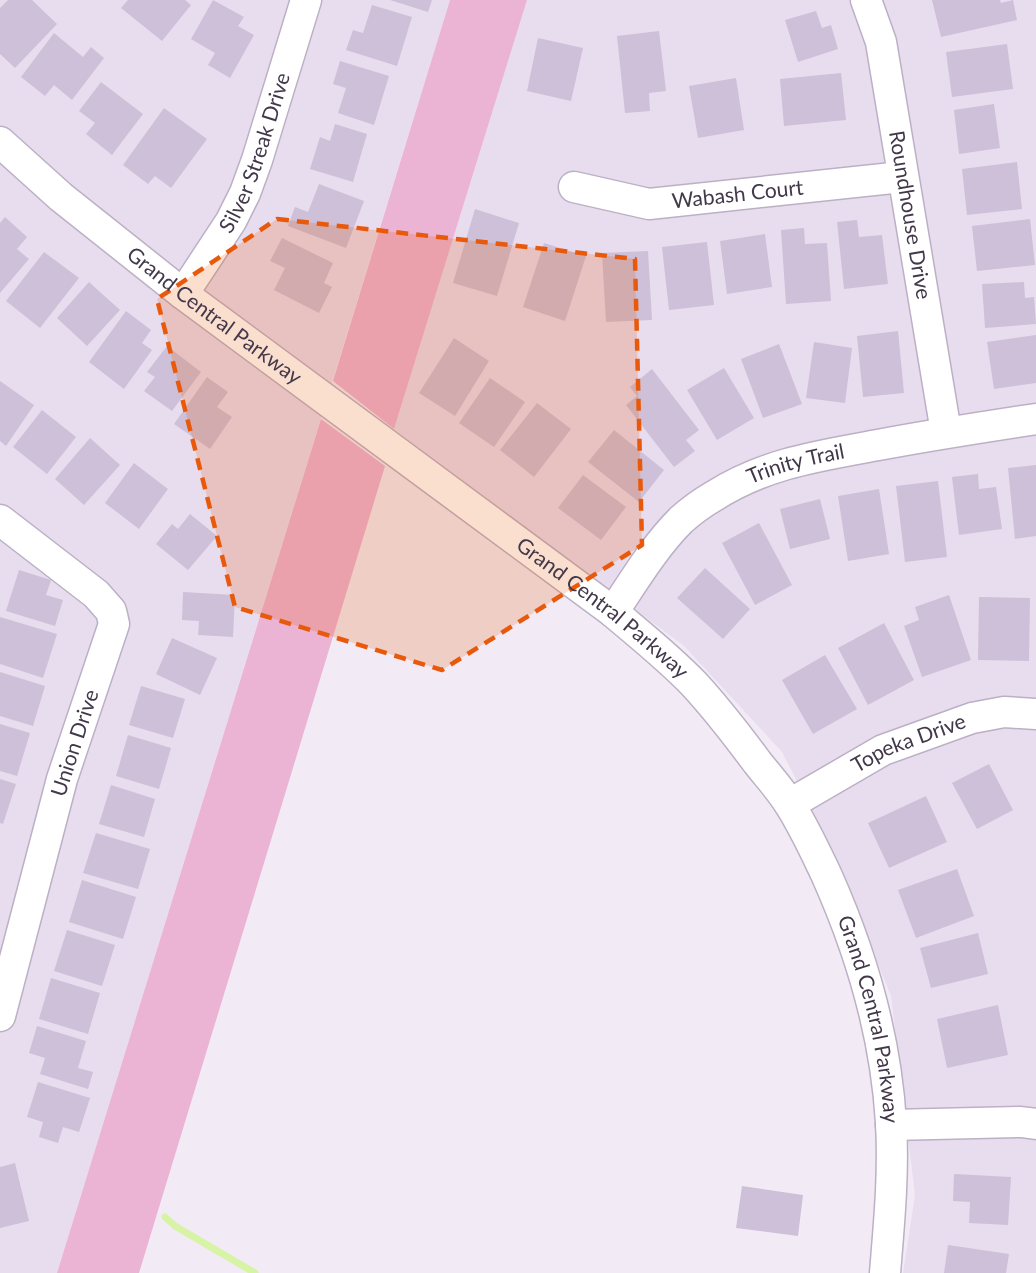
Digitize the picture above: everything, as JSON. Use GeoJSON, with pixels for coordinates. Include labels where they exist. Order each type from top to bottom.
{"type":"FeatureCollection","features":[{"type":"Feature","properties":{"kind":"street","name":"Silver Streak Drive"},"geometry":{"type":"LineString","coordinates":[[183,294],[231,221],[244,193],[306,0]]}},
{"type":"Feature","properties":{"kind":"street","name":"Roundhouse Drive"},"geometry":{"type":"LineString","coordinates":[[866,0],[881,42],[946,432]]}},
{"type":"Feature","properties":{"kind":"street","name":"Grand Central Parkway"},"geometry":{"type":"LineString","coordinates":[[0,142],[62,197],[183,294],[612,612],[660,652],[725,719],[790,804],[814,848],[850,934],[865,979],[886,1067],[891,1125],[890,1213],[885,1273]]}},
{"type":"Feature","properties":{"kind":"street","name":"Wabash Court"},"geometry":{"type":"LineString","coordinates":[[574,187],[650,204],[902,177]]}},
{"type":"Feature","properties":{"kind":"street","name":"Trinity Trail"},"geometry":{"type":"LineString","coordinates":[[612,612],[659,546],[682,519],[702,503],[745,478],[801,459],[946,432],[1036,419]]}},
{"type":"Feature","properties":{"kind":"street","name":"Union Drive"},"geometry":{"type":"LineString","coordinates":[[0,520],[96,594],[111,611],[114,624],[62,779],[0,1016]]}},
{"type":"Feature","properties":{"kind":"street","name":"Topeka Drive"},"geometry":{"type":"LineString","coordinates":[[790,804],[884,750],[972,717],[1004,712],[1036,714]]}},
{"type":"Feature","properties":{"kind":"street"},"geometry":{"type":"LineString","coordinates":[[891,1125],[1021,1122],[1036,1124]]}},
{"type":"Feature","properties":{"kind":"highlighted area"},"geometry":{"type":"Polygon","coordinates":[[[277,219],[635,259],[642,545],[442,670],[235,607],[157,299],[277,219]]]}},
{"type":"Feature","properties":{"kind":"shaded area"},"geometry":{"type":"Polygon","coordinates":[[[0,0],[450,0],[57,1273],[0,1273],[0,0]]]}},
{"type":"Feature","properties":{"kind":"shaded area"},"geometry":{"type":"Polygon","coordinates":[[[450,0],[527,0],[394,429],[333,381],[450,0]]]}},
{"type":"Feature","properties":{"kind":"shaded area"},"geometry":{"type":"Polygon","coordinates":[[[527,0],[1036,0],[1036,1273],[903,1273],[915,1195],[891,996],[827,840],[782,752],[684,646],[394,429],[527,0]]]}},
{"type":"Feature","properties":{"kind":"shaded area"},"geometry":{"type":"Polygon","coordinates":[[[321,419],[385,466],[139,1273],[57,1273],[321,419]]]}},
{"type":"Feature","properties":{"kind":"building"},"geometry":{"type":"Polygon","coordinates":[[[8,0],[32,0],[57,24],[15,68],[0,54],[0,8],[8,0]]]}},
{"type":"Feature","properties":{"kind":"building"},"geometry":{"type":"Polygon","coordinates":[[[128,0],[185,0],[191,5],[162,41],[121,8],[128,0]]]}},
{"type":"Feature","properties":{"kind":"building"},"geometry":{"type":"Polygon","coordinates":[[[213,0],[244,17],[238,26],[254,35],[230,78],[208,65],[215,53],[191,39],[213,0]]]}},
{"type":"Feature","properties":{"kind":"building"},"geometry":{"type":"Polygon","coordinates":[[[390,0],[432,0],[428,12],[390,0]]]}},
{"type":"Feature","properties":{"kind":"building"},"geometry":{"type":"Polygon","coordinates":[[[932,0],[1000,0],[1001,3],[1013,0],[1017,20],[941,37],[932,0]]]}},
{"type":"Feature","properties":{"kind":"building"},"geometry":{"type":"Polygon","coordinates":[[[372,5],[412,17],[397,66],[346,50],[353,30],[363,33],[372,5]]]}},
{"type":"Feature","properties":{"kind":"building"},"geometry":{"type":"Polygon","coordinates":[[[816,11],[822,28],[831,25],[838,49],[798,62],[785,20],[816,11]]]}},
{"type":"Feature","properties":{"kind":"building"},"geometry":{"type":"Polygon","coordinates":[[[659,31],[666,91],[649,93],[650,111],[625,113],[617,36],[659,31]]]}},
{"type":"Feature","properties":{"kind":"building"},"geometry":{"type":"Polygon","coordinates":[[[54,33],[83,57],[91,47],[104,58],[72,100],[54,85],[45,96],[21,77],[54,33]]]}},
{"type":"Feature","properties":{"kind":"building"},"geometry":{"type":"Polygon","coordinates":[[[538,38],[583,48],[571,101],[527,91],[538,38]]]}},
{"type":"Feature","properties":{"kind":"building"},"geometry":{"type":"Polygon","coordinates":[[[1007,44],[1013,89],[952,97],[946,52],[1007,44]]]}},
{"type":"Feature","properties":{"kind":"building"},"geometry":{"type":"Polygon","coordinates":[[[340,61],[389,76],[374,125],[338,113],[346,88],[333,84],[340,61]]]}},
{"type":"Feature","properties":{"kind":"building"},"geometry":{"type":"Polygon","coordinates":[[[841,73],[846,120],[784,126],[780,79],[841,73]]]}},
{"type":"Feature","properties":{"kind":"building"},"geometry":{"type":"Polygon","coordinates":[[[736,78],[744,130],[698,138],[689,86],[736,78]]]}},
{"type":"Feature","properties":{"kind":"building"},"geometry":{"type":"Polygon","coordinates":[[[101,82],[143,114],[112,155],[86,134],[95,123],[79,111],[101,82]]]}},
{"type":"Feature","properties":{"kind":"building"},"geometry":{"type":"Polygon","coordinates":[[[994,104],[1000,148],[959,154],[954,110],[994,104]]]}},
{"type":"Feature","properties":{"kind":"building"},"geometry":{"type":"Polygon","coordinates":[[[164,108],[207,139],[171,188],[155,176],[148,184],[123,165],[164,108]]]}},
{"type":"Feature","properties":{"kind":"building"},"geometry":{"type":"Polygon","coordinates":[[[335,124],[367,134],[353,182],[310,169],[320,137],[330,141],[335,124]]]}},
{"type":"Feature","properties":{"kind":"building"},"geometry":{"type":"Polygon","coordinates":[[[1017,162],[1022,209],[967,215],[962,169],[1017,162]]]}},
{"type":"Feature","properties":{"kind":"building"},"geometry":{"type":"Polygon","coordinates":[[[319,184],[364,201],[346,248],[288,226],[295,207],[308,212],[319,184]]]}},
{"type":"Feature","properties":{"kind":"building"},"geometry":{"type":"Polygon","coordinates":[[[475,209],[519,223],[497,296],[453,283],[475,209]]]}},
{"type":"Feature","properties":{"kind":"building"},"geometry":{"type":"Polygon","coordinates":[[[5,217],[27,237],[17,249],[29,259],[0,293],[0,223],[5,217]]]}},
{"type":"Feature","properties":{"kind":"building"},"geometry":{"type":"Polygon","coordinates":[[[1030,219],[1035,265],[977,271],[972,226],[1030,219]]]}},
{"type":"Feature","properties":{"kind":"building"},"geometry":{"type":"Polygon","coordinates":[[[857,220],[859,237],[882,235],[888,284],[844,289],[837,222],[857,220]]]}},
{"type":"Feature","properties":{"kind":"building"},"geometry":{"type":"Polygon","coordinates":[[[804,228],[805,244],[827,243],[831,301],[786,304],[781,230],[804,228]]]}},
{"type":"Feature","properties":{"kind":"building"},"geometry":{"type":"Polygon","coordinates":[[[765,234],[772,287],[727,294],[720,241],[765,234]]]}},
{"type":"Feature","properties":{"kind":"building"},"geometry":{"type":"Polygon","coordinates":[[[282,238],[333,263],[324,283],[332,287],[319,313],[274,290],[285,268],[270,261],[282,238]]]}},
{"type":"Feature","properties":{"kind":"building"},"geometry":{"type":"Polygon","coordinates":[[[707,242],[714,305],[669,310],[662,247],[707,242]]]}},
{"type":"Feature","properties":{"kind":"building"},"geometry":{"type":"Polygon","coordinates":[[[544,243],[586,256],[565,321],[523,307],[544,243]]]}},
{"type":"Feature","properties":{"kind":"building"},"geometry":{"type":"Polygon","coordinates":[[[648,251],[652,320],[606,322],[602,253],[648,251]]]}},
{"type":"Feature","properties":{"kind":"building"},"geometry":{"type":"Polygon","coordinates":[[[44,252],[79,278],[40,328],[6,301],[44,252]]]}},
{"type":"Feature","properties":{"kind":"building"},"geometry":{"type":"Polygon","coordinates":[[[89,282],[120,310],[87,346],[57,318],[89,282]]]}},
{"type":"Feature","properties":{"kind":"building"},"geometry":{"type":"Polygon","coordinates":[[[1024,282],[1025,298],[1034,297],[1036,324],[985,328],[982,284],[1024,282]]]}},
{"type":"Feature","properties":{"kind":"building"},"geometry":{"type":"Polygon","coordinates":[[[126,311],[151,330],[142,343],[152,350],[124,389],[89,362],[126,311]]]}},
{"type":"Feature","properties":{"kind":"building"},"geometry":{"type":"Polygon","coordinates":[[[898,331],[904,393],[863,397],[857,336],[898,331]]]}},
{"type":"Feature","properties":{"kind":"building"},"geometry":{"type":"Polygon","coordinates":[[[1036,335],[1036,383],[994,389],[987,342],[1036,335]]]}},
{"type":"Feature","properties":{"kind":"building"},"geometry":{"type":"Polygon","coordinates":[[[454,338],[489,361],[455,416],[419,393],[454,338]]]}},
{"type":"Feature","properties":{"kind":"building"},"geometry":{"type":"Polygon","coordinates":[[[814,342],[852,348],[845,403],[806,398],[814,342]]]}},
{"type":"Feature","properties":{"kind":"building"},"geometry":{"type":"Polygon","coordinates":[[[779,344],[802,404],[763,418],[741,359],[779,344]]]}},
{"type":"Feature","properties":{"kind":"building"},"geometry":{"type":"Polygon","coordinates":[[[167,346],[201,372],[172,411],[144,391],[155,377],[147,372],[167,346]]]}},
{"type":"Feature","properties":{"kind":"building"},"geometry":{"type":"Polygon","coordinates":[[[724,368],[754,418],[717,440],[687,390],[724,368]]]}},
{"type":"Feature","properties":{"kind":"building"},"geometry":{"type":"Polygon","coordinates":[[[652,369],[699,430],[686,440],[695,451],[674,467],[626,405],[637,396],[630,387],[652,369]]]}},
{"type":"Feature","properties":{"kind":"building"},"geometry":{"type":"Polygon","coordinates":[[[207,377],[228,392],[217,407],[232,417],[210,449],[174,424],[207,377]]]}},
{"type":"Feature","properties":{"kind":"building"},"geometry":{"type":"Polygon","coordinates":[[[490,378],[525,402],[494,447],[459,423],[490,378]]]}},
{"type":"Feature","properties":{"kind":"building"},"geometry":{"type":"Polygon","coordinates":[[[0,381],[34,405],[6,446],[0,441],[0,381]]]}},
{"type":"Feature","properties":{"kind":"building"},"geometry":{"type":"Polygon","coordinates":[[[537,403],[571,429],[534,477],[500,450],[537,403]]]}},
{"type":"Feature","properties":{"kind":"building"},"geometry":{"type":"Polygon","coordinates":[[[42,410],[76,437],[47,474],[13,447],[42,410]]]}},
{"type":"Feature","properties":{"kind":"building"},"geometry":{"type":"Polygon","coordinates":[[[614,430],[664,470],[639,502],[588,462],[614,430]]]}},
{"type":"Feature","properties":{"kind":"building"},"geometry":{"type":"Polygon","coordinates":[[[90,438],[120,465],[84,505],[55,479],[90,438]]]}},
{"type":"Feature","properties":{"kind":"building"},"geometry":{"type":"Polygon","coordinates":[[[134,463],[168,489],[139,529],[105,503],[134,463]]]}},
{"type":"Feature","properties":{"kind":"building"},"geometry":{"type":"Polygon","coordinates":[[[1036,465],[1036,536],[1015,539],[1008,468],[1036,465]]]}},
{"type":"Feature","properties":{"kind":"building"},"geometry":{"type":"Polygon","coordinates":[[[978,474],[979,489],[996,487],[1002,529],[959,535],[952,477],[978,474]]]}},
{"type":"Feature","properties":{"kind":"building"},"geometry":{"type":"Polygon","coordinates":[[[583,475],[626,507],[601,540],[558,508],[583,475]]]}},
{"type":"Feature","properties":{"kind":"building"},"geometry":{"type":"Polygon","coordinates":[[[938,481],[947,557],[905,562],[896,486],[938,481]]]}},
{"type":"Feature","properties":{"kind":"building"},"geometry":{"type":"Polygon","coordinates":[[[879,489],[889,554],[848,561],[838,496],[879,489]]]}},
{"type":"Feature","properties":{"kind":"building"},"geometry":{"type":"Polygon","coordinates":[[[820,499],[830,539],[790,549],[780,509],[820,499]]]}},
{"type":"Feature","properties":{"kind":"building"},"geometry":{"type":"Polygon","coordinates":[[[190,514],[217,536],[188,570],[156,544],[172,524],[178,529],[190,514]]]}},
{"type":"Feature","properties":{"kind":"building"},"geometry":{"type":"Polygon","coordinates":[[[759,523],[792,585],[755,605],[722,543],[759,523]]]}},
{"type":"Feature","properties":{"kind":"building"},"geometry":{"type":"Polygon","coordinates":[[[705,568],[750,609],[723,639],[677,598],[705,568]]]}},
{"type":"Feature","properties":{"kind":"building"},"geometry":{"type":"Polygon","coordinates":[[[19,570],[51,580],[46,595],[63,600],[55,626],[6,611],[19,570]]]}},
{"type":"Feature","properties":{"kind":"building"},"geometry":{"type":"Polygon","coordinates":[[[183,592],[235,595],[233,637],[198,635],[199,621],[182,620],[183,592]]]}},
{"type":"Feature","properties":{"kind":"building"},"geometry":{"type":"Polygon","coordinates":[[[949,595],[971,660],[922,677],[904,626],[919,620],[915,607],[949,595]]]}},
{"type":"Feature","properties":{"kind":"building"},"geometry":{"type":"Polygon","coordinates":[[[979,597],[1030,598],[1029,661],[978,660],[979,597]]]}},
{"type":"Feature","properties":{"kind":"building"},"geometry":{"type":"Polygon","coordinates":[[[0,617],[57,634],[43,678],[0,664],[0,617]]]}},
{"type":"Feature","properties":{"kind":"building"},"geometry":{"type":"Polygon","coordinates":[[[884,623],[914,680],[868,705],[838,648],[884,623]]]}},
{"type":"Feature","properties":{"kind":"building"},"geometry":{"type":"Polygon","coordinates":[[[172,638],[217,658],[200,695],[156,674],[172,638]]]}},
{"type":"Feature","properties":{"kind":"building"},"geometry":{"type":"Polygon","coordinates":[[[825,655],[857,709],[813,734],[782,680],[825,655]]]}},
{"type":"Feature","properties":{"kind":"building"},"geometry":{"type":"Polygon","coordinates":[[[0,672],[45,686],[33,726],[0,716],[0,672]]]}},
{"type":"Feature","properties":{"kind":"building"},"geometry":{"type":"Polygon","coordinates":[[[141,686],[185,699],[173,738],[129,725],[141,686]]]}},
{"type":"Feature","properties":{"kind":"building"},"geometry":{"type":"Polygon","coordinates":[[[0,724],[30,733],[17,776],[0,771],[0,724]]]}},
{"type":"Feature","properties":{"kind":"building"},"geometry":{"type":"Polygon","coordinates":[[[128,735],[171,748],[159,789],[116,776],[128,735]]]}},
{"type":"Feature","properties":{"kind":"building"},"geometry":{"type":"Polygon","coordinates":[[[989,764],[1013,810],[977,829],[952,783],[989,764]]]}},
{"type":"Feature","properties":{"kind":"building"},"geometry":{"type":"Polygon","coordinates":[[[0,779],[16,784],[3,824],[0,823],[0,779]]]}},
{"type":"Feature","properties":{"kind":"building"},"geometry":{"type":"Polygon","coordinates":[[[111,785],[155,799],[144,837],[99,824],[111,785]]]}},
{"type":"Feature","properties":{"kind":"building"},"geometry":{"type":"Polygon","coordinates":[[[926,796],[947,842],[889,868],[868,823],[926,796]]]}},
{"type":"Feature","properties":{"kind":"building"},"geometry":{"type":"Polygon","coordinates":[[[96,833],[150,849],[138,889],[83,873],[96,833]]]}},
{"type":"Feature","properties":{"kind":"building"},"geometry":{"type":"Polygon","coordinates":[[[957,869],[974,916],[916,938],[898,890],[957,869]]]}},
{"type":"Feature","properties":{"kind":"building"},"geometry":{"type":"Polygon","coordinates":[[[82,880],[136,897],[123,939],[69,922],[82,880]]]}},
{"type":"Feature","properties":{"kind":"building"},"geometry":{"type":"Polygon","coordinates":[[[67,930],[115,945],[102,986],[54,971],[67,930]]]}},
{"type":"Feature","properties":{"kind":"building"},"geometry":{"type":"Polygon","coordinates":[[[978,933],[988,974],[931,988],[920,948],[978,933]]]}},
{"type":"Feature","properties":{"kind":"building"},"geometry":{"type":"Polygon","coordinates":[[[51,978],[100,993],[88,1034],[39,1019],[51,978]]]}},
{"type":"Feature","properties":{"kind":"building"},"geometry":{"type":"Polygon","coordinates":[[[998,1005],[1008,1055],[947,1068],[937,1019],[998,1005]]]}},
{"type":"Feature","properties":{"kind":"building"},"geometry":{"type":"Polygon","coordinates":[[[37,1026],[86,1041],[78,1068],[93,1072],[88,1089],[40,1074],[45,1058],[29,1053],[37,1026]]]}},
{"type":"Feature","properties":{"kind":"building"},"geometry":{"type":"Polygon","coordinates":[[[38,1082],[90,1098],[79,1132],[63,1127],[58,1143],[39,1137],[43,1122],[27,1117],[38,1082]]]}},
{"type":"Feature","properties":{"kind":"building"},"geometry":{"type":"Polygon","coordinates":[[[15,1163],[29,1221],[0,1228],[0,1167],[15,1163]]]}},
{"type":"Feature","properties":{"kind":"building"},"geometry":{"type":"Polygon","coordinates":[[[954,1174],[1011,1177],[1008,1225],[969,1223],[970,1202],[953,1201],[954,1174]]]}},
{"type":"Feature","properties":{"kind":"building"},"geometry":{"type":"Polygon","coordinates":[[[742,1186],[803,1195],[798,1236],[736,1228],[742,1186]]]}},
{"type":"Feature","properties":{"kind":"building"},"geometry":{"type":"Polygon","coordinates":[[[948,1245],[1009,1254],[1006,1273],[944,1273],[948,1245]]]}},
{"type":"Feature","properties":{"kind":"waterway"},"geometry":{"type":"LineString","coordinates":[[165,1217],[175,1226],[255,1273]]}}]}
